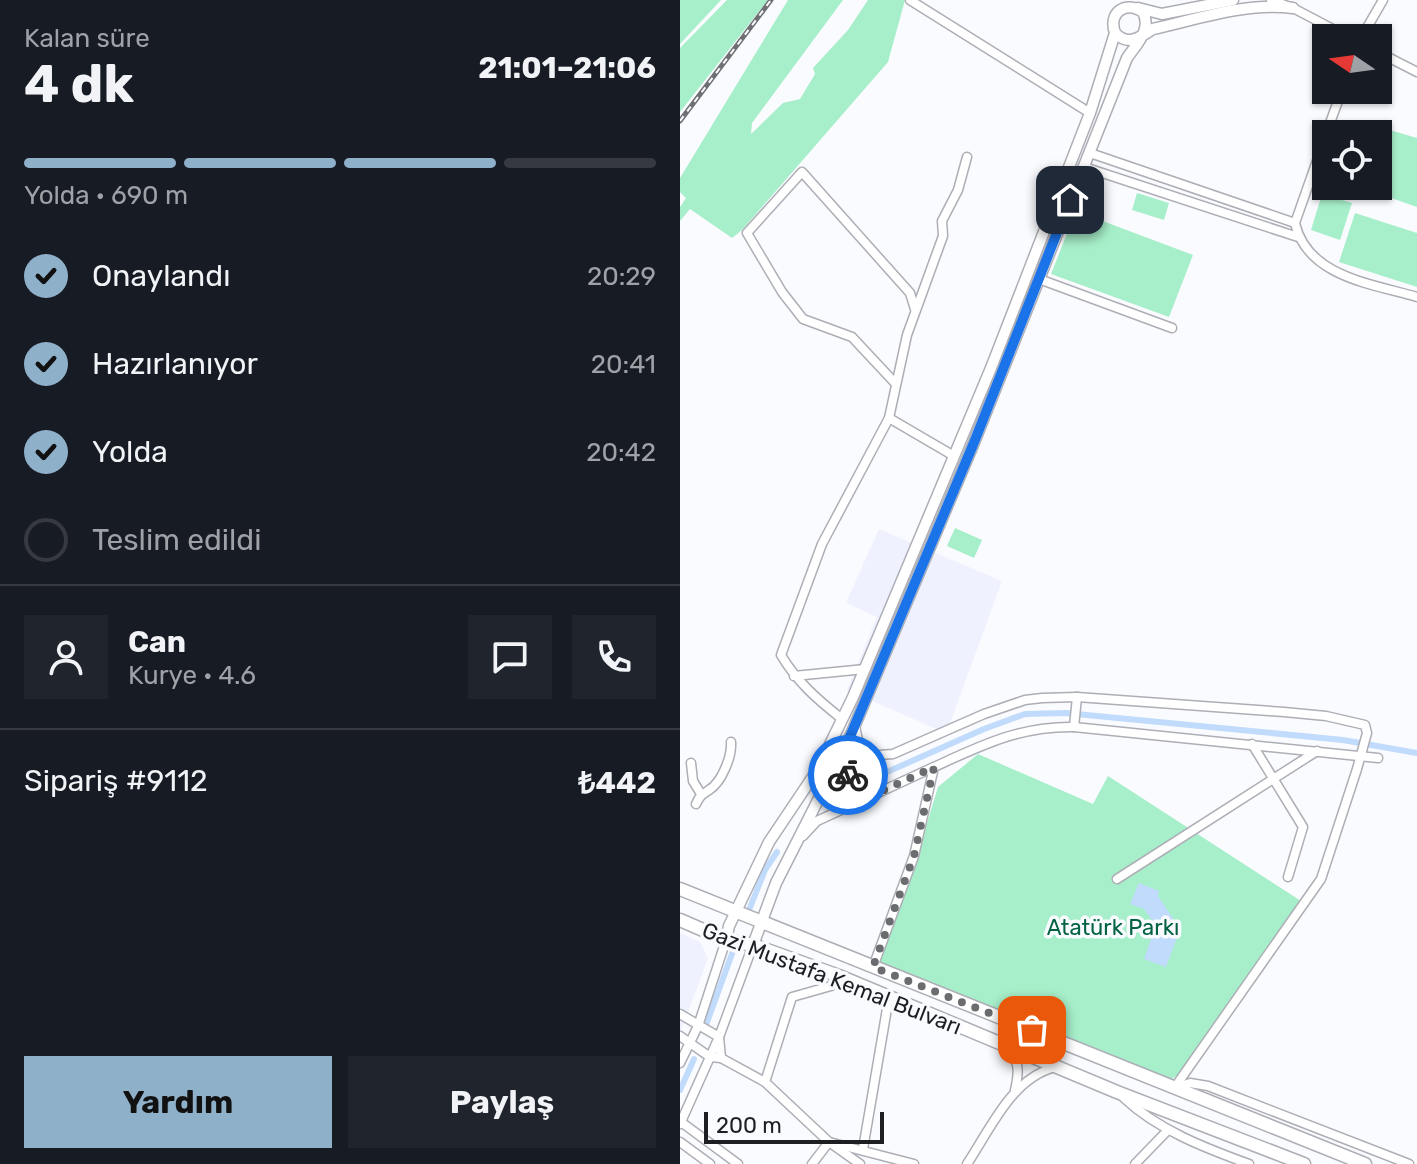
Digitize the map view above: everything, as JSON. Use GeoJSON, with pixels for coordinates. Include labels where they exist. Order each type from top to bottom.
{"type":"FeatureCollection","features":[{"type":"Feature","properties":{"kind":"highway","name":"Gazi Mustafa Kemal Bulvarı"},"geometry":{"type":"LineString","coordinates":[[680,889],[1365,1164]]}},
{"type":"Feature","properties":{"kind":"highway","name":"Gazi Mustafa Kemal Bulvarı"},"geometry":{"type":"LineString","coordinates":[[680,920],[726,940],[753,945],[839,976],[1117,1092],[1304,1164]]}},
{"type":"Feature","properties":{"kind":"main road"},"geometry":{"type":"LineString","coordinates":[[753,945],[776,883],[849,739],[973,445],[1127,58],[1147,23],[1139,8],[1130,0]]}},
{"type":"Feature","properties":{"kind":"main road"},"geometry":{"type":"LineString","coordinates":[[1233,0],[1162,14],[1122,7],[1113,11],[1113,28],[1125,40],[1141,37],[1153,29],[1253,7],[1293,8]]}},
{"type":"Feature","properties":{"kind":"main road"},"geometry":{"type":"LineString","coordinates":[[726,940],[769,842],[818,769],[865,669],[954,456],[1079,141],[1115,33]]}},
{"type":"Feature","properties":{"kind":"main road"},"geometry":{"type":"LineString","coordinates":[[1079,141],[1085,149],[1091,150]]}},
{"type":"Feature","properties":{"kind":"main road"},"geometry":{"type":"LineString","coordinates":[[1068,168],[1082,172]]}},
{"type":"Feature","properties":{"kind":"main road"},"geometry":{"type":"LineString","coordinates":[[1030,264],[1041,266],[1040,276]]}},
{"type":"Feature","properties":{"kind":"main road"},"geometry":{"type":"LineString","coordinates":[[775,836],[792,849]]}},
{"type":"Feature","properties":{"kind":"street"},"geometry":{"type":"LineString","coordinates":[[910,0],[1090,113]]}},
{"type":"Feature","properties":{"kind":"street"},"geometry":{"type":"LineString","coordinates":[[1271,0],[1323,24]]}},
{"type":"Feature","properties":{"kind":"street"},"geometry":{"type":"LineString","coordinates":[[1369,24],[1383,0]]}},
{"type":"Feature","properties":{"kind":"street"},"geometry":{"type":"LineString","coordinates":[[1392,59],[1417,72]]}},
{"type":"Feature","properties":{"kind":"street"},"geometry":{"type":"LineString","coordinates":[[1091,150],[1295,223]]}},
{"type":"Feature","properties":{"kind":"street"},"geometry":{"type":"LineString","coordinates":[[842,719],[816,699],[794,676],[781,655],[822,544],[889,418],[915,309],[943,236],[942,221],[958,190],[967,157]]}},
{"type":"Feature","properties":{"kind":"street"},"geometry":{"type":"LineString","coordinates":[[895,383],[852,337],[803,319],[782,292],[747,233],[802,172],[910,293],[915,309]]}},
{"type":"Feature","properties":{"kind":"street"},"geometry":{"type":"LineString","coordinates":[[1082,172],[1298,237]]}},
{"type":"Feature","properties":{"kind":"street"},"geometry":{"type":"LineString","coordinates":[[1312,174],[1295,223],[1298,237],[1322,265],[1340,274],[1417,297]]}},
{"type":"Feature","properties":{"kind":"street"},"geometry":{"type":"LineString","coordinates":[[1040,276],[1172,328]]}},
{"type":"Feature","properties":{"kind":"street"},"geometry":{"type":"LineString","coordinates":[[889,418],[954,456]]}},
{"type":"Feature","properties":{"kind":"street"},"geometry":{"type":"LineString","coordinates":[[794,676],[865,669]]}},
{"type":"Feature","properties":{"kind":"street"},"geometry":{"type":"LineString","coordinates":[[1074,727],[1077,697]]}},
{"type":"Feature","properties":{"kind":"street"},"geometry":{"type":"LineString","coordinates":[[847,763],[865,756],[893,754],[984,714],[1025,700],[1077,697],[1326,716],[1365,725],[1367,733],[1321,879],[1175,1087]]}},
{"type":"Feature","properties":{"kind":"street"},"geometry":{"type":"LineString","coordinates":[[855,724],[861,747],[877,756]]}},
{"type":"Feature","properties":{"kind":"street"},"geometry":{"type":"LineString","coordinates":[[792,849],[817,821],[1005,735],[1032,728],[1074,727],[1317,751],[1361,752],[1378,758]]}},
{"type":"Feature","properties":{"kind":"street"},"geometry":{"type":"LineString","coordinates":[[849,739],[846,770],[858,802]]}},
{"type":"Feature","properties":{"kind":"street"},"geometry":{"type":"LineString","coordinates":[[696,804],[701,794],[711,789],[722,773],[731,754],[731,742]]}},
{"type":"Feature","properties":{"kind":"street"},"geometry":{"type":"LineString","coordinates":[[1252,744],[1303,827],[1288,877]]}},
{"type":"Feature","properties":{"kind":"street"},"geometry":{"type":"LineString","coordinates":[[1117,879],[1317,751]]}},
{"type":"Feature","properties":{"kind":"street"},"geometry":{"type":"LineString","coordinates":[[691,763],[693,781],[701,794]]}},
{"type":"Feature","properties":{"kind":"street"},"geometry":{"type":"LineString","coordinates":[[873,967],[914,856],[934,767]]}},
{"type":"Feature","properties":{"kind":"street"},"geometry":{"type":"LineString","coordinates":[[680,1063],[698,1026],[726,940]]}},
{"type":"Feature","properties":{"kind":"street"},"geometry":{"type":"LineString","coordinates":[[738,1164],[681,1123],[719,1037],[753,945]]}},
{"type":"Feature","properties":{"kind":"street"},"geometry":{"type":"LineString","coordinates":[[765,1082],[792,997],[831,986],[839,976]]}},
{"type":"Feature","properties":{"kind":"street"},"geometry":{"type":"LineString","coordinates":[[863,1149],[889,997]]}},
{"type":"Feature","properties":{"kind":"street"},"geometry":{"type":"LineString","coordinates":[[680,1014],[719,1037]]}},
{"type":"Feature","properties":{"kind":"street"},"geometry":{"type":"LineString","coordinates":[[680,1036],[710,1057],[721,1058],[765,1082],[829,1142],[860,1164]]}},
{"type":"Feature","properties":{"kind":"street"},"geometry":{"type":"LineString","coordinates":[[719,1037],[721,1058]]}},
{"type":"Feature","properties":{"kind":"street"},"geometry":{"type":"LineString","coordinates":[[1001,1042],[1017,1061],[1019,1074],[1015,1090]]}},
{"type":"Feature","properties":{"kind":"street"},"geometry":{"type":"LineString","coordinates":[[967,1164],[1015,1090],[1038,1071],[1059,1066]]}},
{"type":"Feature","properties":{"kind":"street","name":"Gazi Mustafa Kemal Bulvarı"},"geometry":{"type":"LineString","coordinates":[[1175,1087],[1190,1083],[1208,1086],[1409,1164]]}},
{"type":"Feature","properties":{"kind":"street","name":"Gazi Mustafa Kemal Bulvarı"},"geometry":{"type":"LineString","coordinates":[[1117,1092],[1138,1112],[1168,1130],[1249,1164]]}},
{"type":"Feature","properties":{"kind":"street"},"geometry":{"type":"LineString","coordinates":[[1135,1164],[1168,1130]]}},
{"type":"Feature","properties":{"kind":"street"},"geometry":{"type":"LineString","coordinates":[[680,1142],[710,1164]]}},
{"type":"Feature","properties":{"kind":"street"},"geometry":{"type":"LineString","coordinates":[[829,1142],[914,1164]]}},
{"type":"Feature","properties":{"kind":"street"},"geometry":{"type":"LineString","coordinates":[[812,1164],[829,1142]]}},
{"type":"Feature","properties":{"kind":"shaded area"},"geometry":{"type":"Polygon","coordinates":[[[879,529],[1002,581],[949,726],[941,731],[847,690],[877,617],[846,603],[879,529]]]}},
{"type":"Feature","properties":{"kind":"shaded area"},"geometry":{"type":"Polygon","coordinates":[[[680,933],[700,942],[708,958],[680,1034],[680,933]]]}},
{"type":"Feature","properties":{"kind":"green space"},"geometry":{"type":"Polygon","coordinates":[[[680,0],[721,0],[680,44],[680,0]]]}},
{"type":"Feature","properties":{"kind":"green space"},"geometry":{"type":"Polygon","coordinates":[[[727,0],[768,0],[680,112],[680,48],[727,0]]]}},
{"type":"Feature","properties":{"kind":"green space"},"geometry":{"type":"Polygon","coordinates":[[[788,0],[843,0],[752,123],[751,134],[783,103],[800,99],[815,74],[813,68],[848,30],[868,0],[905,0],[888,62],[732,238],[690,209],[680,221],[680,207],[686,198],[680,192],[680,178],[788,0]]]}},
{"type":"Feature","properties":{"kind":"green space"},"geometry":{"type":"Polygon","coordinates":[[[1392,131],[1417,138],[1417,207],[1392,198],[1392,131]]]}},
{"type":"Feature","properties":{"kind":"green space"},"geometry":{"type":"Polygon","coordinates":[[[1137,193],[1169,203],[1164,220],[1132,210],[1137,193]]]}},
{"type":"Feature","properties":{"kind":"green space"},"geometry":{"type":"Polygon","coordinates":[[[1320,200],[1352,203],[1340,240],[1311,230],[1320,200]]]}},
{"type":"Feature","properties":{"kind":"green space"},"geometry":{"type":"Polygon","coordinates":[[[1076,211],[1193,255],[1169,317],[1051,274],[1076,211]]]}},
{"type":"Feature","properties":{"kind":"green space"},"geometry":{"type":"Polygon","coordinates":[[[1355,213],[1417,233],[1417,287],[1339,262],[1355,213]]]}},
{"type":"Feature","properties":{"kind":"green space"},"geometry":{"type":"Polygon","coordinates":[[[955,528],[982,540],[974,558],[947,546],[955,528]]]}},
{"type":"Feature","properties":{"kind":"green space","name":"Atatürk Parkı"},"geometry":{"type":"Polygon","coordinates":[[[978,754],[1093,804],[1108,776],[1301,901],[1180,1073],[1168,1082],[873,967],[917,856],[938,787],[978,754]]]}},
{"type":"Feature","properties":{"kind":"water"},"geometry":{"type":"Polygon","coordinates":[[[1139,883],[1159,891],[1158,896],[1180,929],[1166,967],[1144,959],[1153,933],[1158,929],[1144,909],[1130,904],[1139,883]]]}},
{"type":"Feature","properties":{"kind":"waterway"},"geometry":{"type":"LineString","coordinates":[[860,784],[1025,714],[1066,713],[1343,740],[1417,753]]}},
{"type":"Feature","properties":{"kind":"waterway"},"geometry":{"type":"LineString","coordinates":[[749,910],[765,870],[777,852]]}},
{"type":"Feature","properties":{"kind":"waterway"},"geometry":{"type":"LineString","coordinates":[[706,1025],[733,951]]}},
{"type":"Feature","properties":{"kind":"waterway"},"geometry":{"type":"LineString","coordinates":[[680,1090],[694,1059]]}},
{"type":"Feature","properties":{"kind":"railway"},"geometry":{"type":"LineString","coordinates":[[680,121],[771,0]]}},
{"type":"Feature","properties":{"kind":"way so far"},"geometry":{"type":"LineString","coordinates":[[848,775],[858,802],[934,767],[914,856],[873,967],[1032,1030]]}},
{"type":"Feature","properties":{"kind":"route"},"geometry":{"type":"LineString","coordinates":[[848,775],[849,739],[973,445],[1070,200]]}}]}
